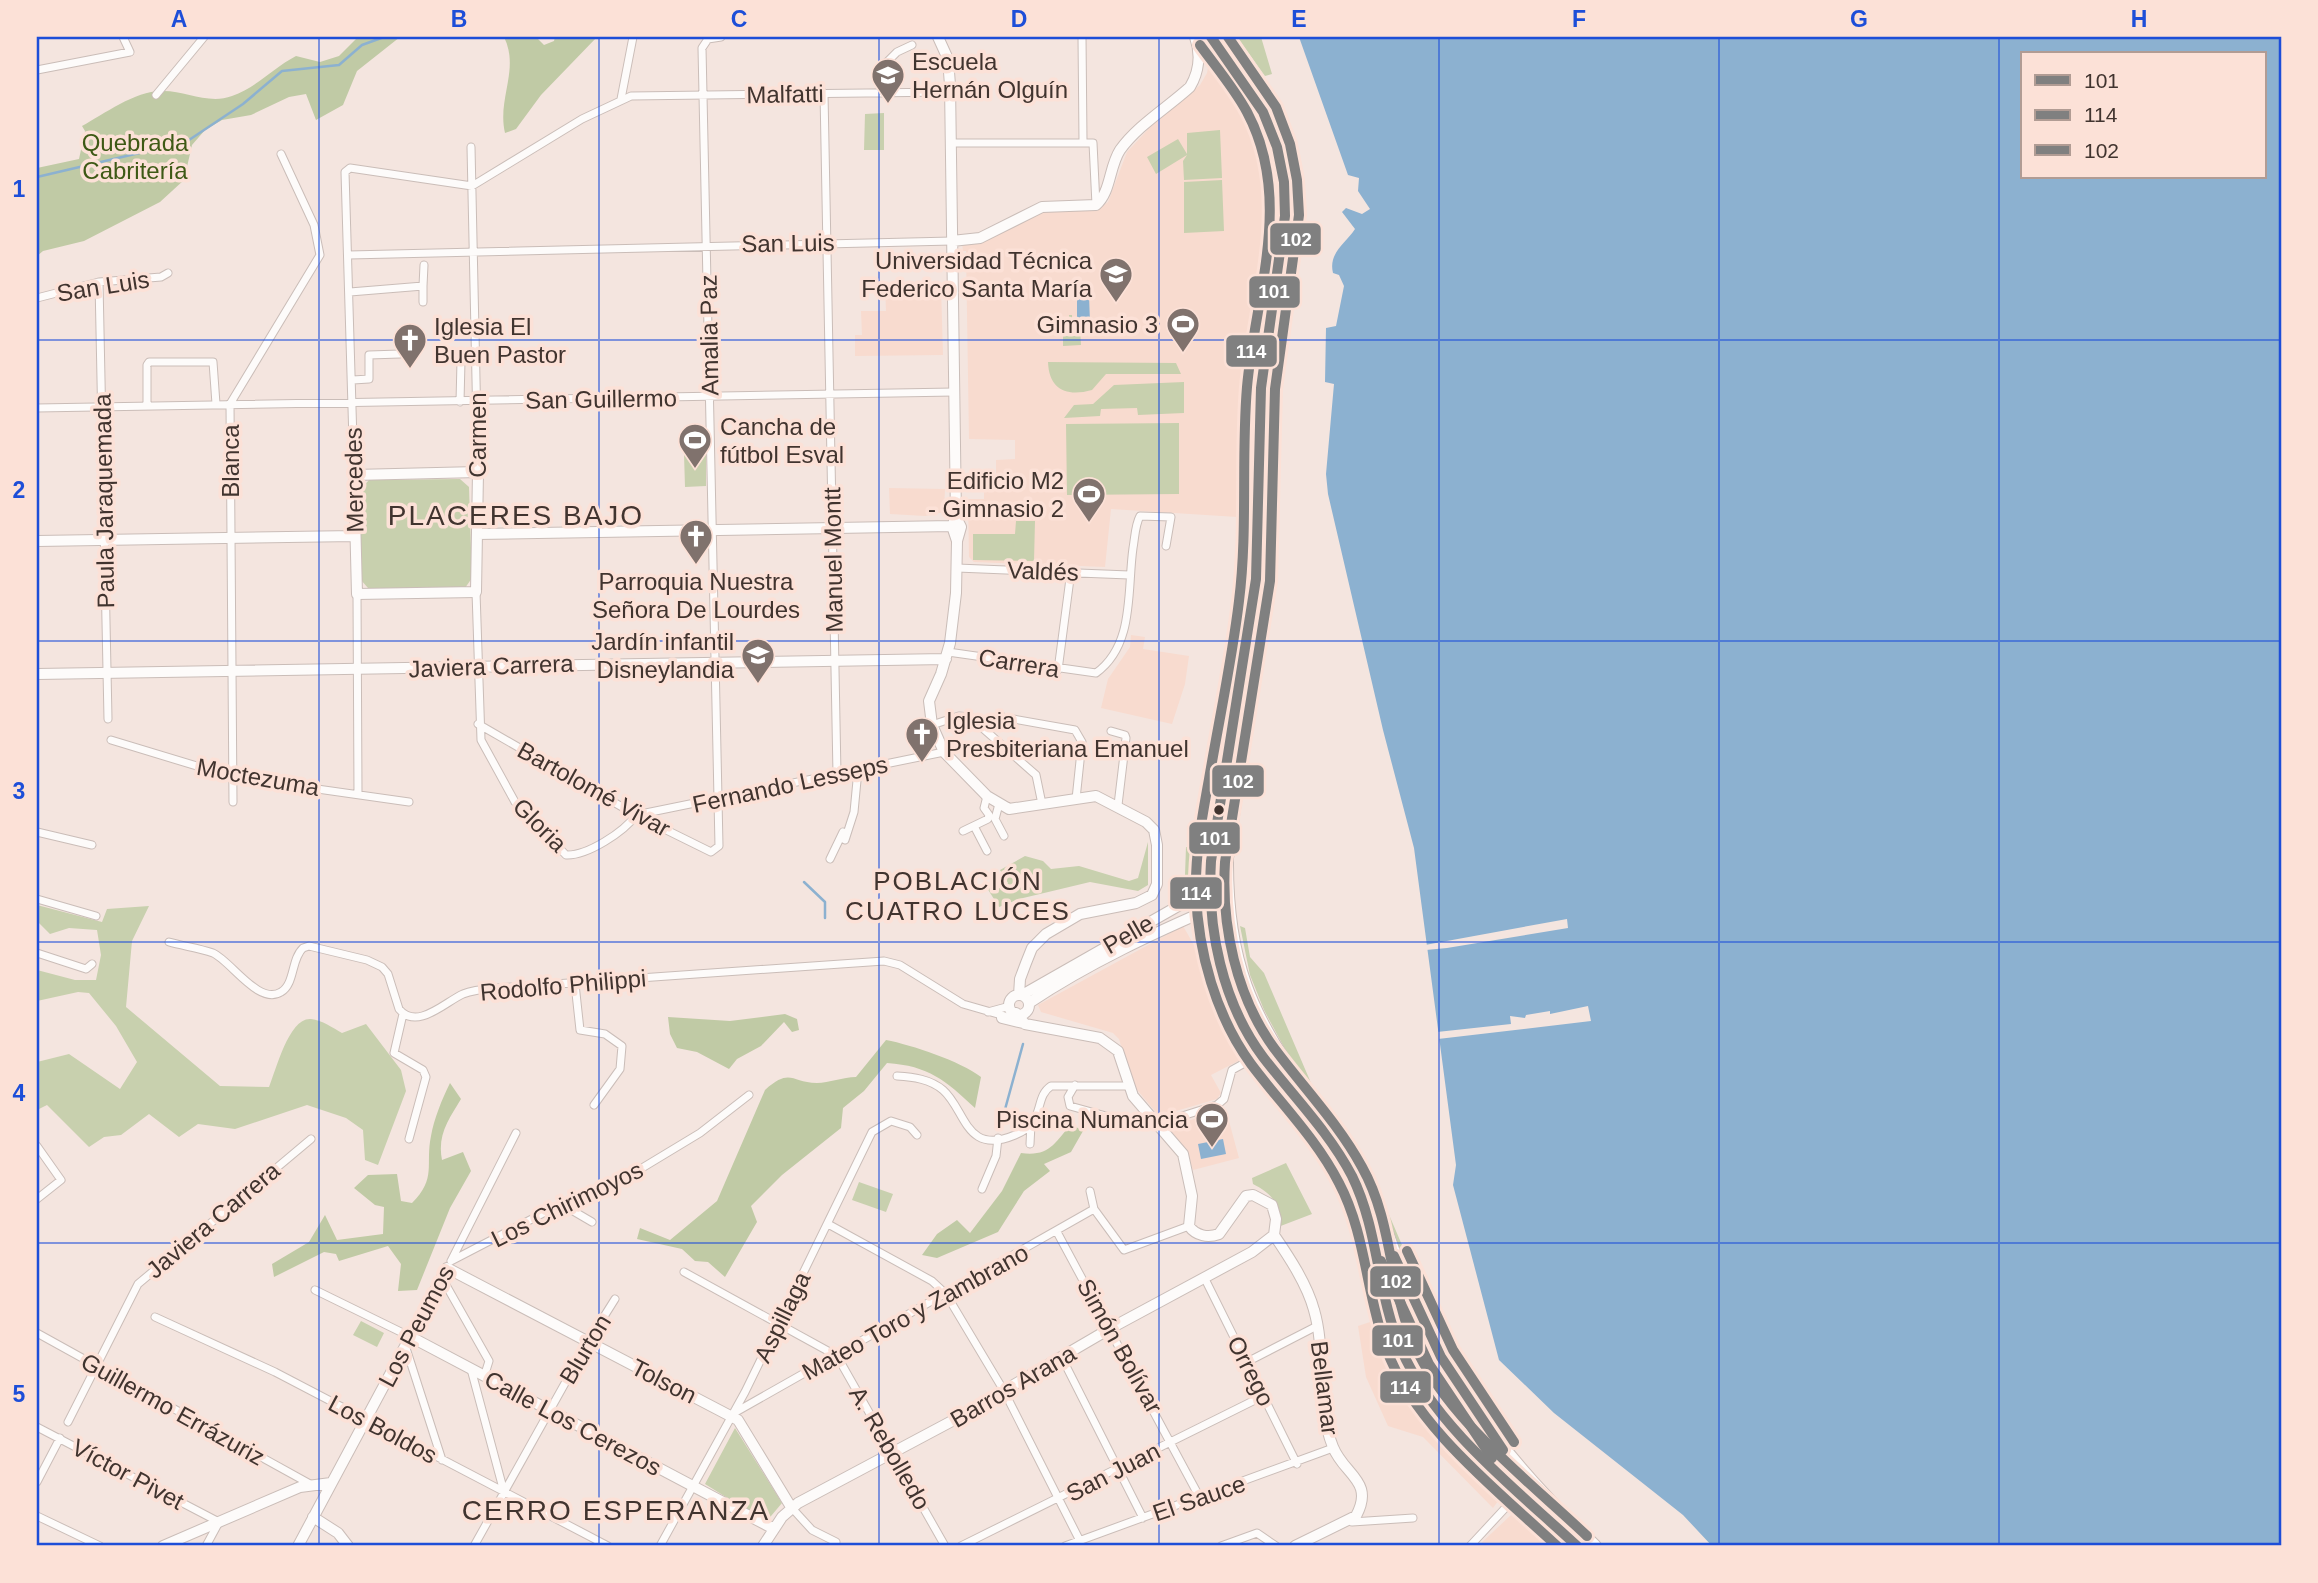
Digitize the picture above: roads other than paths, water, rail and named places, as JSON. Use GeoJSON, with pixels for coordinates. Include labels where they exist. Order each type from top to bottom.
{"type":"FeatureCollection","features":[{"type":"Feature","properties":{"kind":"main road"},"geometry":{"type":"LineString","coordinates":[[1211,37],[1258,103],[1269,125],[1282,168],[1287,213],[1284,251],[1267,332],[1261,388],[1260,520],[1256,582],[1216,819],[1210,894],[1221,964],[1233,1001],[1261,1054],[1333,1145],[1356,1185],[1377,1242],[1397,1340],[1412,1372],[1455,1424],[1577,1546]]}},
{"type":"Feature","properties":{"kind":"main road"},"geometry":{"type":"LineString","coordinates":[[1228,37],[1257,78],[1278,121],[1291,167],[1296,217],[1294,251],[1273,384],[1267,576],[1227,858],[1227,901],[1233,950],[1251,1007],[1356,1162],[1377,1205],[1407,1288],[1442,1358],[1479,1418],[1519,1470],[1595,1546]]}},
{"type":"Feature","properties":{"kind":"street"},"geometry":{"type":"LineString","coordinates":[[37,70],[130,52],[123,37]]}},
{"type":"Feature","properties":{"kind":"street"},"geometry":{"type":"LineString","coordinates":[[156,95],[204,37]]}},
{"type":"Feature","properties":{"kind":"street"},"geometry":{"type":"LineString","coordinates":[[621,99],[633,37]]}},
{"type":"Feature","properties":{"kind":"street","name":"Amalia Paz"},"geometry":{"type":"LineString","coordinates":[[712,852],[719,846],[703,46],[708,39],[722,37]]}},
{"type":"Feature","properties":{"kind":"street"},"geometry":{"type":"LineString","coordinates":[[938,37],[948,59],[950,92],[953,521],[957,541],[957,568],[947,655],[929,701],[932,725],[944,752],[987,796],[999,804],[1009,809],[1096,796],[1118,805],[1154,830],[1157,845],[1155,890],[1148,898],[1080,914],[1058,925],[1037,942],[1011,986],[1025,1024]]}},
{"type":"Feature","properties":{"kind":"street"},"geometry":{"type":"LineString","coordinates":[[1082,37],[1083,141]]}},
{"type":"Feature","properties":{"kind":"street"},"geometry":{"type":"LineString","coordinates":[[1096,205],[1104,195],[1118,154],[1127,142],[1190,88],[1199,61],[1195,37]]}},
{"type":"Feature","properties":{"kind":"street"},"geometry":{"type":"LineString","coordinates":[[887,93],[887,62],[897,52],[912,45]]}},
{"type":"Feature","properties":{"kind":"street","name":"Malfatti"},"geometry":{"type":"LineString","coordinates":[[472,186],[582,119],[621,99],[704,95],[950,92]]}},
{"type":"Feature","properties":{"kind":"street","name":"Manuel Montt"},"geometry":{"type":"LineString","coordinates":[[824,93],[837,774]]}},
{"type":"Feature","properties":{"kind":"street"},"geometry":{"type":"LineString","coordinates":[[951,143],[1093,143],[1096,205]]}},
{"type":"Feature","properties":{"kind":"street","name":"Carmen"},"geometry":{"type":"LineString","coordinates":[[471,147],[478,472],[478,723]]}},
{"type":"Feature","properties":{"kind":"street","name":"Blanca"},"geometry":{"type":"LineString","coordinates":[[233,802],[230,404],[320,256],[314,225],[281,154]]}},
{"type":"Feature","properties":{"kind":"street","name":"Mercedes"},"geometry":{"type":"LineString","coordinates":[[358,794],[353,380],[345,172],[350,168],[472,186]]}},
{"type":"Feature","properties":{"kind":"street","name":"San Luis"},"geometry":{"type":"LineString","coordinates":[[349,255],[952,241],[980,238],[1042,207],[1096,205]]}},
{"type":"Feature","properties":{"kind":"street"},"geometry":{"type":"LineString","coordinates":[[423,302],[424,265]]}},
{"type":"Feature","properties":{"kind":"street","name":"San Luis"},"geometry":{"type":"LineString","coordinates":[[37,298],[99,282],[162,277],[167,273]]}},
{"type":"Feature","properties":{"kind":"street","name":"Paula Jaraquemada"},"geometry":{"type":"LineString","coordinates":[[99,282],[108,719]]}},
{"type":"Feature","properties":{"kind":"street"},"geometry":{"type":"LineString","coordinates":[[350,292],[423,286]]}},
{"type":"Feature","properties":{"kind":"street"},"geometry":{"type":"LineString","coordinates":[[369,388],[369,355],[400,354]]}},
{"type":"Feature","properties":{"kind":"street"},"geometry":{"type":"LineString","coordinates":[[460,401],[461,361]]}},
{"type":"Feature","properties":{"kind":"street"},"geometry":{"type":"LineString","coordinates":[[147,405],[147,365],[173,362],[213,362],[216,404]]}},
{"type":"Feature","properties":{"kind":"street"},"geometry":{"type":"LineString","coordinates":[[353,380],[369,379]]}},
{"type":"Feature","properties":{"kind":"street","name":"San Guillermo"},"geometry":{"type":"LineString","coordinates":[[37,408],[954,392]]}},
{"type":"Feature","properties":{"kind":"street"},"geometry":{"type":"LineString","coordinates":[[354,475],[478,472]]}},
{"type":"Feature","properties":{"kind":"street"},"geometry":{"type":"LineString","coordinates":[[1129,575],[1140,516],[1171,517],[1166,546]]}},
{"type":"Feature","properties":{"kind":"street"},"geometry":{"type":"LineString","coordinates":[[477,534],[832,528],[953,521]]}},
{"type":"Feature","properties":{"kind":"street"},"geometry":{"type":"LineString","coordinates":[[37,541],[355,536]]}},
{"type":"Feature","properties":{"kind":"street","name":"Valdés"},"geometry":{"type":"LineString","coordinates":[[957,568],[1129,575]]}},
{"type":"Feature","properties":{"kind":"street"},"geometry":{"type":"LineString","coordinates":[[1058,670],[1071,571]]}},
{"type":"Feature","properties":{"kind":"street","name":"Carrera"},"geometry":{"type":"LineString","coordinates":[[947,655],[1090,674],[1103,668],[1121,645],[1129,575]]}},
{"type":"Feature","properties":{"kind":"street"},"geometry":{"type":"LineString","coordinates":[[357,594],[477,592]]}},
{"type":"Feature","properties":{"kind":"street","name":"Javiera Carrera"},"geometry":{"type":"LineString","coordinates":[[37,674],[835,660],[947,655]]}},
{"type":"Feature","properties":{"kind":"street"},"geometry":{"type":"LineString","coordinates":[[932,725],[965,715],[986,729],[1036,775],[1042,804]]}},
{"type":"Feature","properties":{"kind":"street"},"geometry":{"type":"LineString","coordinates":[[986,729],[992,721],[1002,717],[1075,730],[1082,742],[1076,799]]}},
{"type":"Feature","properties":{"kind":"street","name":"Gloria"},"geometry":{"type":"LineString","coordinates":[[478,723],[485,751],[514,802],[562,853],[575,855],[615,836],[636,815]]}},
{"type":"Feature","properties":{"kind":"street","name":"Bartolomé Vivar"},"geometry":{"type":"LineString","coordinates":[[478,723],[636,815],[712,852]]}},
{"type":"Feature","properties":{"kind":"street"},"geometry":{"type":"LineString","coordinates":[[1111,731],[1125,734],[1126,738],[1118,805]]}},
{"type":"Feature","properties":{"kind":"street","name":"Moctezuma"},"geometry":{"type":"LineString","coordinates":[[111,740],[233,777],[409,802]]}},
{"type":"Feature","properties":{"kind":"street","name":"Fernando Lesseps"},"geometry":{"type":"LineString","coordinates":[[636,815],[944,752]]}},
{"type":"Feature","properties":{"kind":"street"},"geometry":{"type":"LineString","coordinates":[[845,840],[858,770]]}},
{"type":"Feature","properties":{"kind":"street"},"geometry":{"type":"LineString","coordinates":[[963,831],[989,817],[984,808],[987,796]]}},
{"type":"Feature","properties":{"kind":"street"},"geometry":{"type":"LineString","coordinates":[[830,859],[854,802]]}},
{"type":"Feature","properties":{"kind":"street"},"geometry":{"type":"LineString","coordinates":[[999,804],[995,819],[1004,836]]}},
{"type":"Feature","properties":{"kind":"street"},"geometry":{"type":"LineString","coordinates":[[974,826],[987,851]]}},
{"type":"Feature","properties":{"kind":"street"},"geometry":{"type":"LineString","coordinates":[[37,832],[92,845]]}},
{"type":"Feature","properties":{"kind":"street"},"geometry":{"type":"LineString","coordinates":[[1210,894],[1227,901]]}},
{"type":"Feature","properties":{"kind":"street","name":"Pelle"},"geometry":{"type":"LineString","coordinates":[[1018,1004],[1044,981],[1187,901],[1210,894]]}},
{"type":"Feature","properties":{"kind":"street"},"geometry":{"type":"LineString","coordinates":[[37,899],[96,916]]}},
{"type":"Feature","properties":{"kind":"street","name":"Pelle"},"geometry":{"type":"LineString","coordinates":[[1018,1004],[1154,933],[1227,901]]}},
{"type":"Feature","properties":{"kind":"street"},"geometry":{"type":"LineString","coordinates":[[169,942],[216,955],[253,987],[270,995],[279,993],[288,985],[293,965],[303,948],[309,946],[367,960],[388,974],[395,1002],[403,1014],[394,1053],[426,1073],[409,1139]]}},
{"type":"Feature","properties":{"kind":"street"},"geometry":{"type":"LineString","coordinates":[[37,953],[86,969],[92,964]]}},
{"type":"Feature","properties":{"kind":"street","name":"Rodolfo Philippi"},"geometry":{"type":"LineString","coordinates":[[403,1014],[416,1016],[431,1013],[463,994],[477,991],[884,961],[901,965],[943,994],[1002,1018]]}},
{"type":"Feature","properties":{"kind":"street"},"geometry":{"type":"LineString","coordinates":[[1026,963],[1029,979],[1044,981]]}},
{"type":"Feature","properties":{"kind":"street"},"geometry":{"type":"LineString","coordinates":[[575,984],[580,1030],[605,1034],[622,1046],[620,1069],[594,1105]]}},
{"type":"Feature","properties":{"kind":"street"},"geometry":{"type":"LineString","coordinates":[[988,1013],[1018,1004]]}},
{"type":"Feature","properties":{"kind":"street"},"geometry":{"type":"LineString","coordinates":[[1002,1018],[1018,1004]]}},
{"type":"Feature","properties":{"kind":"street"},"geometry":{"type":"LineString","coordinates":[[1018,1004],[1046,1026]]}},
{"type":"Feature","properties":{"kind":"street"},"geometry":{"type":"LineString","coordinates":[[1002,1018],[1046,1026],[1110,1043],[1123,1064],[1133,1096],[1183,1154],[1192,1196],[1189,1226]]}},
{"type":"Feature","properties":{"kind":"street"},"geometry":{"type":"LineString","coordinates":[[1157,1124],[1217,1105],[1224,1098],[1232,1070],[1261,1054]]}},
{"type":"Feature","properties":{"kind":"street"},"geometry":{"type":"LineString","coordinates":[[897,1076],[935,1085],[951,1099],[969,1129],[985,1138],[1013,1136],[1031,1125],[1039,1114],[1047,1088],[1075,1085],[1129,1086]]}},
{"type":"Feature","properties":{"kind":"street"},"geometry":{"type":"LineString","coordinates":[[1075,1085],[1068,1097],[1070,1106],[1107,1116]]}},
{"type":"Feature","properties":{"kind":"street","name":"Los Chirimoyos"},"geometry":{"type":"LineString","coordinates":[[447,1269],[563,1205],[604,1191],[639,1172],[700,1133],[749,1095]]}},
{"type":"Feature","properties":{"kind":"street","name":"Aspillaga"},"geometry":{"type":"LineString","coordinates":[[660,1546],[733,1415],[872,1132],[883,1122],[891,1121],[910,1127],[917,1135]]}},
{"type":"Feature","properties":{"kind":"street"},"geometry":{"type":"LineString","coordinates":[[1030,1144],[1031,1125]]}},
{"type":"Feature","properties":{"kind":"street","name":"Los Peumos"},"geometry":{"type":"LineString","coordinates":[[298,1546],[447,1269],[516,1133]]}},
{"type":"Feature","properties":{"kind":"street"},"geometry":{"type":"LineString","coordinates":[[982,1189],[996,1156],[998,1138]]}},
{"type":"Feature","properties":{"kind":"street","name":"Javiera Carrera"},"geometry":{"type":"LineString","coordinates":[[68,1422],[138,1284],[311,1139]]}},
{"type":"Feature","properties":{"kind":"street"},"geometry":{"type":"LineString","coordinates":[[37,1146],[61,1180],[37,1199]]}},
{"type":"Feature","properties":{"kind":"street"},"geometry":{"type":"LineString","coordinates":[[1090,1191],[1094,1209],[1124,1250],[1189,1226]]}},
{"type":"Feature","properties":{"kind":"street"},"geometry":{"type":"LineString","coordinates":[[1189,1226],[1201,1235],[1219,1234],[1243,1200],[1253,1195],[1272,1205],[1276,1219],[1274,1235]]}},
{"type":"Feature","properties":{"kind":"street"},"geometry":{"type":"LineString","coordinates":[[563,1205],[592,1222]]}},
{"type":"Feature","properties":{"kind":"street","name":"Mateo Toro y Zambrano"},"geometry":{"type":"LineString","coordinates":[[733,1415],[1094,1209]]}},
{"type":"Feature","properties":{"kind":"street"},"geometry":{"type":"LineString","coordinates":[[828,1224],[932,1281],[946,1294],[1004,1391],[1080,1541]]}},
{"type":"Feature","properties":{"kind":"street","name":"Simón Bolívar"},"geometry":{"type":"LineString","coordinates":[[1057,1232],[1111,1328],[1200,1499]]}},
{"type":"Feature","properties":{"kind":"street","name":"Barros Arana"},"geometry":{"type":"LineString","coordinates":[[763,1546],[791,1507],[1252,1252],[1274,1235]]}},
{"type":"Feature","properties":{"kind":"street","name":"Bellamar"},"geometry":{"type":"LineString","coordinates":[[1274,1235],[1303,1282],[1317,1326],[1321,1395],[1333,1448],[1362,1491],[1360,1508],[1348,1523]]}},
{"type":"Feature","properties":{"kind":"street"},"geometry":{"type":"LineString","coordinates":[[447,1269],[489,1361],[484,1377]]}},
{"type":"Feature","properties":{"kind":"street","name":"Tolson"},"geometry":{"type":"LineString","coordinates":[[447,1269],[733,1415],[741,1423],[791,1507],[812,1530],[836,1542]]}},
{"type":"Feature","properties":{"kind":"street"},"geometry":{"type":"LineString","coordinates":[[684,1272],[837,1356]]}},
{"type":"Feature","properties":{"kind":"street","name":"Orrego"},"geometry":{"type":"LineString","coordinates":[[1204,1277],[1297,1464]]}},
{"type":"Feature","properties":{"kind":"street"},"geometry":{"type":"LineString","coordinates":[[314,1290],[407,1340],[442,1460]]}},
{"type":"Feature","properties":{"kind":"street","name":"Blurton"},"geometry":{"type":"LineString","coordinates":[[474,1546],[587,1342],[615,1299]]}},
{"type":"Feature","properties":{"kind":"street","name":"Los Boldos"},"geometry":{"type":"LineString","coordinates":[[155,1317],[275,1372],[608,1546]]}},
{"type":"Feature","properties":{"kind":"street"},"geometry":{"type":"LineString","coordinates":[[1247,1362],[1317,1326]]}},
{"type":"Feature","properties":{"kind":"street","name":"Guillermo Errázuriz"},"geometry":{"type":"LineString","coordinates":[[37,1333],[313,1485]]}},
{"type":"Feature","properties":{"kind":"street","name":"Calle Los Cerezos"},"geometry":{"type":"LineString","coordinates":[[407,1340],[471,1369],[774,1529]]}},
{"type":"Feature","properties":{"kind":"street","name":"A. Rebolledo"},"geometry":{"type":"LineString","coordinates":[[837,1356],[894,1452],[945,1546]]}},
{"type":"Feature","properties":{"kind":"street"},"geometry":{"type":"LineString","coordinates":[[1062,1358],[1143,1518]]}},
{"type":"Feature","properties":{"kind":"street"},"geometry":{"type":"LineString","coordinates":[[471,1369],[504,1492]]}},
{"type":"Feature","properties":{"kind":"street","name":"San Juan"},"geometry":{"type":"LineString","coordinates":[[961,1546],[1263,1396]]}},
{"type":"Feature","properties":{"kind":"street","name":"Víctor Pivet"},"geometry":{"type":"LineString","coordinates":[[37,1427],[219,1522]]}},
{"type":"Feature","properties":{"kind":"street"},"geometry":{"type":"LineString","coordinates":[[37,1482],[60,1438]]}},
{"type":"Feature","properties":{"kind":"street","name":"El Sauce"},"geometry":{"type":"LineString","coordinates":[[1065,1546],[1297,1464],[1333,1448]]}},
{"type":"Feature","properties":{"kind":"street"},"geometry":{"type":"LineString","coordinates":[[163,1546],[313,1485],[331,1483]]}},
{"type":"Feature","properties":{"kind":"street"},"geometry":{"type":"LineString","coordinates":[[313,1485],[324,1496]]}},
{"type":"Feature","properties":{"kind":"street"},"geometry":{"type":"LineString","coordinates":[[1470,1546],[1521,1491]]}},
{"type":"Feature","properties":{"kind":"street"},"geometry":{"type":"LineString","coordinates":[[313,1517],[338,1533],[348,1546]]}},
{"type":"Feature","properties":{"kind":"street"},"geometry":{"type":"LineString","coordinates":[[1295,1546],[1348,1523],[1413,1518]]}},
{"type":"Feature","properties":{"kind":"street"},"geometry":{"type":"LineString","coordinates":[[39,1519],[100,1546]]}},
{"type":"Feature","properties":{"kind":"street"},"geometry":{"type":"LineString","coordinates":[[206,1546],[219,1522]]}},
{"type":"Feature","properties":{"kind":"street"},"geometry":{"type":"LineString","coordinates":[[1221,1546],[1257,1533],[1276,1546]]}},
{"type":"Feature","properties":{"kind":"water"},"geometry":{"type":"Polygon","coordinates":[[[1299,37],[2281,37],[2281,1546],[1712,1546],[1683,1515],[1554,1413],[1499,1360],[1453,1185],[1456,1165],[1414,848],[1383,730],[1328,494],[1326,474],[1334,384],[1325,382],[1326,328],[1336,326],[1344,286],[1339,275],[1333,273],[1332,266],[1335,254],[1355,229],[1342,212],[1346,208],[1362,214],[1370,209],[1358,191],[1359,178],[1348,175],[1299,37]]]}},
{"type":"Feature","properties":{"kind":"water"},"geometry":{"type":"Polygon","coordinates":[[[1077,295],[1089,295],[1090,323],[1077,323],[1077,295]]]}},
{"type":"Feature","properties":{"kind":"water","name":"Piscina Numancia"},"geometry":{"type":"Polygon","coordinates":[[[1223,1139],[1226,1154],[1201,1159],[1198,1144],[1223,1139]]]}},
{"type":"Feature","properties":{"kind":"waterway","name":"Quebrada Cabritería"},"geometry":{"type":"LineString","coordinates":[[37,177],[186,142],[243,104],[282,71],[339,65],[362,45],[384,37]]}},
{"type":"Feature","properties":{"kind":"waterway"},"geometry":{"type":"LineString","coordinates":[[804,882],[825,902],[825,918]]}},
{"type":"Feature","properties":{"kind":"waterway"},"geometry":{"type":"LineString","coordinates":[[1004,1113],[1023,1044]]}},
{"type":"Feature","properties":{"kind":"place","name":"Escuela Hernán Olguín"},"geometry":{"type":"Point","coordinates":[888,105]}},
{"type":"Feature","properties":{"kind":"place","name":"Universidad Técnica Federico Santa María"},"geometry":{"type":"Point","coordinates":[1116,304]}},
{"type":"Feature","properties":{"kind":"place","name":"Gimnasio 3"},"geometry":{"type":"Point","coordinates":[1183,354]}},
{"type":"Feature","properties":{"kind":"place","name":"Iglesia El Buen Pastor"},"geometry":{"type":"Point","coordinates":[410,370]}},
{"type":"Feature","properties":{"kind":"place","name":"Cancha de fútbol Esval"},"geometry":{"type":"Point","coordinates":[695,470]}},
{"type":"Feature","properties":{"kind":"place","name":"Edificio M2 - Gimnasio 2"},"geometry":{"type":"Point","coordinates":[1089,524]}},
{"type":"Feature","properties":{"kind":"place","name":"Parroquia Nuestra Señora De Lourdes"},"geometry":{"type":"Point","coordinates":[696,566]}},
{"type":"Feature","properties":{"kind":"place","name":"Jardín infantil Disneylandia"},"geometry":{"type":"Point","coordinates":[758,685]}},
{"type":"Feature","properties":{"kind":"place","name":"Iglesia Presbiteriana Emanuel"},"geometry":{"type":"Point","coordinates":[922,764]}},
{"type":"Feature","properties":{"kind":"place","name":"Piscina Numancia"},"geometry":{"type":"Point","coordinates":[1212,1149]}},
{"type":"Feature","properties":{"kind":"district","name":"PLACERES BAJO"},"geometry":{"type":"Point","coordinates":[516,515]}},
{"type":"Feature","properties":{"kind":"district","name":"POBLACIÓN CUATRO LUCES"},"geometry":{"type":"Point","coordinates":[958,896]}},
{"type":"Feature","properties":{"kind":"district","name":"CERRO ESPERANZA"},"geometry":{"type":"Point","coordinates":[616,1510]}}]}
